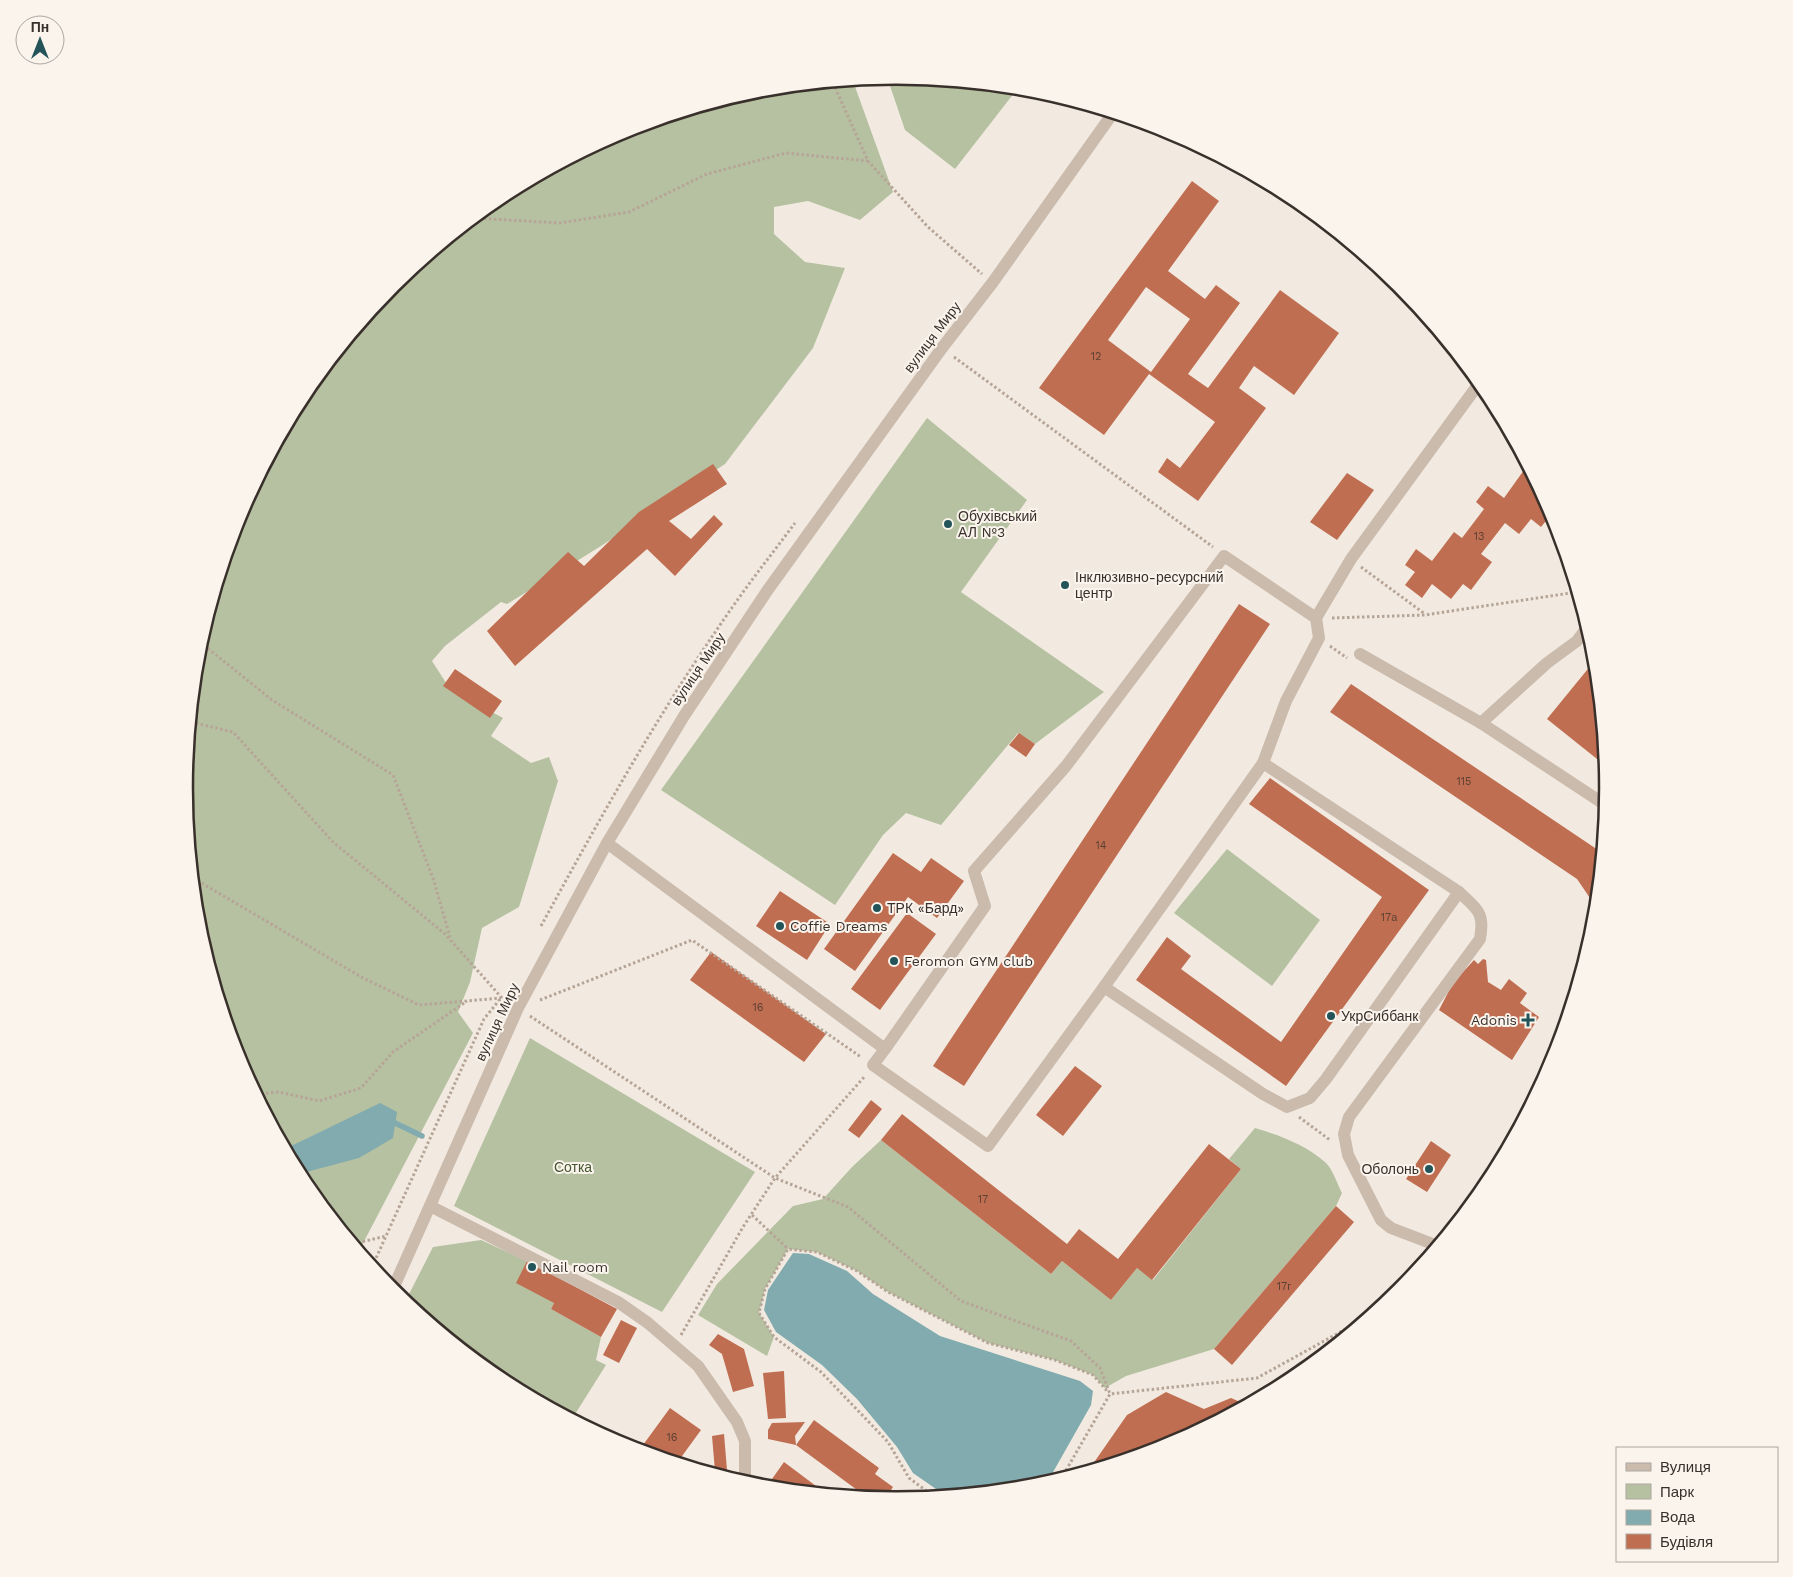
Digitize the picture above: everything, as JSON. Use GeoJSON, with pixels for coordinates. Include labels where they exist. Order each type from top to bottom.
{"type":"FeatureCollection","features":[{"type":"Feature","properties":{"kind":"street","name":"вулиця Миру"},"geometry":{"type":"LineString","coordinates":[[396,1282],[518,1008],[607,843],[684,716],[767,591],[1109,118]]}},
{"type":"Feature","properties":{"kind":"street"},"geometry":{"type":"LineString","coordinates":[[1316,618],[1224,556],[1066,766],[974,871],[985,906],[873,1065],[988,1146],[1263,763],[1286,701],[1319,638],[1316,618],[1351,560],[1475,389]]}},
{"type":"Feature","properties":{"kind":"street"},"geometry":{"type":"LineString","coordinates":[[1481,723],[1547,663],[1577,641],[1582,634]]}},
{"type":"Feature","properties":{"kind":"street"},"geometry":{"type":"LineString","coordinates":[[1360,654],[1481,723],[1599,801]]}},
{"type":"Feature","properties":{"kind":"street"},"geometry":{"type":"LineString","coordinates":[[1263,763],[1459,892],[1476,908],[1483,923],[1480,939],[1349,1117],[1344,1134],[1348,1155],[1381,1220],[1391,1228],[1432,1244]]}},
{"type":"Feature","properties":{"kind":"street"},"geometry":{"type":"LineString","coordinates":[[607,843],[884,1049]]}},
{"type":"Feature","properties":{"kind":"street"},"geometry":{"type":"LineString","coordinates":[[1104,987],[1263,1094],[1287,1107],[1310,1098],[1326,1079],[1459,892]]}},
{"type":"Feature","properties":{"kind":"street"},"geometry":{"type":"LineString","coordinates":[[430,1206],[618,1302],[648,1323],[675,1346],[698,1366],[737,1422],[745,1441],[745,1475]]}},
{"type":"Feature","properties":{"kind":"path"},"geometry":{"type":"LineString","coordinates":[[836,88],[868,161],[928,227],[992,282]]}},
{"type":"Feature","properties":{"kind":"path"},"geometry":{"type":"LineString","coordinates":[[485,219],[560,223],[629,212],[707,174],[786,153],[868,161]]}},
{"type":"Feature","properties":{"kind":"path"},"geometry":{"type":"LineString","coordinates":[[942,348],[1224,556]]}},
{"type":"Feature","properties":{"kind":"path"},"geometry":{"type":"LineString","coordinates":[[1351,560],[1425,615]]}},
{"type":"Feature","properties":{"kind":"path"},"geometry":{"type":"LineString","coordinates":[[1316,618],[1425,615],[1572,593]]}},
{"type":"Feature","properties":{"kind":"path"},"geometry":{"type":"LineString","coordinates":[[208,648],[272,700],[393,775],[433,878],[451,940]]}},
{"type":"Feature","properties":{"kind":"path"},"geometry":{"type":"LineString","coordinates":[[197,723],[233,732],[333,842],[445,934],[502,998]]}},
{"type":"Feature","properties":{"kind":"path"},"geometry":{"type":"LineString","coordinates":[[199,882],[362,978],[419,1005],[502,998]]}},
{"type":"Feature","properties":{"kind":"path"},"geometry":{"type":"LineString","coordinates":[[518,1008],[692,940],[873,1065],[840,1106],[775,1178],[675,1346]]}},
{"type":"Feature","properties":{"kind":"path"},"geometry":{"type":"LineString","coordinates":[[375,1260],[484,1019],[502,998]]}},
{"type":"Feature","properties":{"kind":"path"},"geometry":{"type":"LineString","coordinates":[[263,1093],[279,1092],[319,1101],[361,1088],[393,1052],[468,1001]]}},
{"type":"Feature","properties":{"kind":"path"},"geometry":{"type":"LineString","coordinates":[[518,1008],[775,1178],[848,1207],[961,1301],[1071,1340],[1100,1368],[1110,1394]]}},
{"type":"Feature","properties":{"kind":"path"},"geometry":{"type":"LineString","coordinates":[[1313,1128],[1333,1143]]}},
{"type":"Feature","properties":{"kind":"path"},"geometry":{"type":"LineString","coordinates":[[752,1215],[788,1249],[817,1252],[856,1270],[888,1292],[988,1344],[1055,1360],[1093,1375],[1110,1394]]}},
{"type":"Feature","properties":{"kind":"path"},"geometry":{"type":"LineString","coordinates":[[360,1242],[386,1236]]}},
{"type":"Feature","properties":{"kind":"path"},"geometry":{"type":"LineString","coordinates":[[788,1249],[765,1289],[759,1313],[774,1337],[821,1372],[888,1442],[909,1478],[926,1491]]}},
{"type":"Feature","properties":{"kind":"path"},"geometry":{"type":"LineString","coordinates":[[1110,1394],[1257,1378],[1346,1329]]}},
{"type":"Feature","properties":{"kind":"path"},"geometry":{"type":"LineString","coordinates":[[1066,1471],[1110,1394]]}},
{"type":"Feature","properties":{"kind":"green space"},"geometry":{"type":"Polygon","coordinates":[[[890,85],[943,87],[1012,95],[955,169],[905,130],[890,85]]]}},
{"type":"Feature","properties":{"kind":"green space"},"geometry":{"type":"Polygon","coordinates":[[[855,87],[893,192],[860,220],[808,201],[774,207],[774,234],[805,262],[845,268],[813,348],[725,464],[601,546],[507,604],[501,602],[445,646],[432,661],[450,689],[503,718],[491,736],[531,763],[549,757],[558,781],[519,907],[482,928],[470,982],[458,1012],[473,1033],[362,1245],[338,1217],[287,1140],[247,1058],[230,1015],[217,971],[199,880],[193,788],[199,697],[217,606],[230,562],[247,519],[287,437],[338,360],[399,291],[468,230],[545,179],[585,158],[670,122],[714,109],[759,99],[805,91],[855,87]]]}},
{"type":"Feature","properties":{"kind":"green space"},"geometry":{"type":"Polygon","coordinates":[[[927,418],[1027,500],[961,592],[1104,692],[1035,744],[1018,733],[941,825],[906,813],[883,835],[835,905],[661,790],[927,418]]]}},
{"type":"Feature","properties":{"kind":"green space"},"geometry":{"type":"Polygon","coordinates":[[[1227,849],[1320,920],[1272,986],[1174,913],[1227,849]]]}},
{"type":"Feature","properties":{"kind":"green space","name":"Сотка"},"geometry":{"type":"Polygon","coordinates":[[[530,1038],[755,1172],[662,1312],[454,1206],[530,1038]]]}},
{"type":"Feature","properties":{"kind":"green space"},"geometry":{"type":"Polygon","coordinates":[[[1255,1128],[1292,1141],[1309,1150],[1325,1162],[1333,1173],[1342,1193],[1336,1206],[1214,1349],[1126,1376],[1105,1388],[1093,1375],[1055,1360],[988,1343],[888,1292],[857,1271],[817,1252],[788,1249],[765,1289],[759,1313],[774,1337],[767,1356],[698,1315],[717,1284],[793,1206],[823,1199],[852,1167],[881,1140],[1051,1274],[1062,1261],[1111,1300],[1137,1268],[1153,1280],[1241,1169],[1229,1159],[1255,1128]]]}},
{"type":"Feature","properties":{"kind":"green space"},"geometry":{"type":"Polygon","coordinates":[[[481,1240],[527,1261],[554,1303],[551,1309],[601,1337],[596,1360],[606,1365],[575,1414],[545,1398],[468,1347],[409,1295],[433,1247],[481,1240]]]}},
{"type":"Feature","properties":{"kind":"green space"},"geometry":{"type":"Polygon","coordinates":[[[1320,1350],[1286,1374],[1298,1363],[1320,1350]]]}},
{"type":"Feature","properties":{"kind":"water"},"geometry":{"type":"Polygon","coordinates":[[[380,1103],[397,1112],[393,1138],[359,1158],[307,1172],[291,1146],[380,1103]]]}},
{"type":"Feature","properties":{"kind":"water"},"geometry":{"type":"Polygon","coordinates":[[[793,1253],[809,1254],[847,1271],[873,1294],[940,1336],[1080,1381],[1093,1391],[1091,1405],[1052,1474],[988,1486],[938,1490],[913,1473],[897,1447],[857,1399],[822,1365],[776,1332],[764,1310],[768,1290],[793,1253]]]}},
{"type":"Feature","properties":{"kind":"building"},"geometry":{"type":"Polygon","coordinates":[[[1192,181],[1219,201],[1168,271],[1205,299],[1216,285],[1240,303],[1188,374],[1208,388],[1280,290],[1339,333],[1294,395],[1254,366],[1239,388],[1266,408],[1198,501],[1158,472],[1167,458],[1180,468],[1215,422],[1149,374],[1104,435],[1039,388],[1192,181]],[[1146,287],[1108,340],[1151,372],[1190,319],[1146,287]]]}},
{"type":"Feature","properties":{"kind":"building"},"geometry":{"type":"Polygon","coordinates":[[[713,464],[727,484],[669,521],[691,539],[714,515],[723,524],[675,576],[647,549],[515,666],[487,631],[568,552],[584,566],[639,512],[713,464]]]}},
{"type":"Feature","properties":{"kind":"building"},"geometry":{"type":"Polygon","coordinates":[[[1524,471],[1546,520],[1541,527],[1531,519],[1519,534],[1505,523],[1481,554],[1492,562],[1471,590],[1463,584],[1451,599],[1432,584],[1422,598],[1405,585],[1415,572],[1405,565],[1416,549],[1432,561],[1454,532],[1462,538],[1484,509],[1476,502],[1488,486],[1504,498],[1524,471]]]}},
{"type":"Feature","properties":{"kind":"building"},"geometry":{"type":"Polygon","coordinates":[[[1347,473],[1374,490],[1337,540],[1310,522],[1347,473]]]}},
{"type":"Feature","properties":{"kind":"building"},"geometry":{"type":"Polygon","coordinates":[[[1239,604],[1270,624],[964,1086],[933,1066],[1239,604]]]}},
{"type":"Feature","properties":{"kind":"building"},"geometry":{"type":"Polygon","coordinates":[[[1589,668],[1594,697],[1599,760],[1547,719],[1589,668]]]}},
{"type":"Feature","properties":{"kind":"building"},"geometry":{"type":"Polygon","coordinates":[[[455,669],[502,701],[490,718],[443,686],[455,669]]]}},
{"type":"Feature","properties":{"kind":"building"},"geometry":{"type":"Polygon","coordinates":[[[1351,684],[1597,849],[1591,899],[1577,879],[1330,712],[1351,684]]]}},
{"type":"Feature","properties":{"kind":"building"},"geometry":{"type":"Polygon","coordinates":[[[1019,733],[1035,744],[1026,757],[1009,745],[1019,733]]]}},
{"type":"Feature","properties":{"kind":"building"},"geometry":{"type":"Polygon","coordinates":[[[1270,778],[1429,890],[1286,1086],[1136,980],[1167,937],[1191,956],[1181,969],[1281,1042],[1382,897],[1249,804],[1270,778]]]}},
{"type":"Feature","properties":{"kind":"building","name":"ТРК «Бард»"},"geometry":{"type":"Polygon","coordinates":[[[893,853],[921,872],[931,858],[964,881],[937,918],[908,897],[855,971],[824,949],[893,853]]]}},
{"type":"Feature","properties":{"kind":"building"},"geometry":{"type":"Polygon","coordinates":[[[780,891],[830,924],[807,960],[756,926],[780,891]]]}},
{"type":"Feature","properties":{"kind":"building","name":"Feromon GYM club"},"geometry":{"type":"Polygon","coordinates":[[[907,913],[936,934],[880,1010],[851,989],[907,913]]]}},
{"type":"Feature","properties":{"kind":"building"},"geometry":{"type":"Polygon","coordinates":[[[711,952],[826,1034],[804,1062],[690,980],[711,952]]]}},
{"type":"Feature","properties":{"kind":"building"},"geometry":{"type":"Polygon","coordinates":[[[1483,959],[1486,960],[1488,982],[1501,990],[1509,979],[1527,993],[1520,1003],[1539,1017],[1512,1060],[1439,1010],[1453,983],[1474,960],[1478,964],[1483,959]]]}},
{"type":"Feature","properties":{"kind":"building"},"geometry":{"type":"Polygon","coordinates":[[[1075,1066],[1102,1086],[1063,1136],[1036,1115],[1075,1066]]]}},
{"type":"Feature","properties":{"kind":"building"},"geometry":{"type":"Polygon","coordinates":[[[871,1100],[882,1109],[859,1138],[848,1130],[871,1100]]]}},
{"type":"Feature","properties":{"kind":"building"},"geometry":{"type":"Polygon","coordinates":[[[902,1114],[1067,1244],[1079,1229],[1118,1259],[1209,1144],[1241,1169],[1152,1280],[1137,1268],[1111,1300],[1062,1261],[1051,1274],[881,1140],[902,1114]]]}},
{"type":"Feature","properties":{"kind":"building"},"geometry":{"type":"Polygon","coordinates":[[[1431,1141],[1451,1155],[1427,1192],[1406,1179],[1431,1141]]]}},
{"type":"Feature","properties":{"kind":"building"},"geometry":{"type":"Polygon","coordinates":[[[1336,1206],[1354,1222],[1232,1365],[1214,1349],[1336,1206]]]}},
{"type":"Feature","properties":{"kind":"building"},"geometry":{"type":"Polygon","coordinates":[[[527,1261],[617,1309],[601,1337],[551,1309],[554,1303],[516,1283],[527,1261]]]}},
{"type":"Feature","properties":{"kind":"building"},"geometry":{"type":"Polygon","coordinates":[[[621,1320],[637,1328],[619,1363],[603,1355],[621,1320]]]}},
{"type":"Feature","properties":{"kind":"building"},"geometry":{"type":"Polygon","coordinates":[[[718,1334],[744,1349],[754,1386],[733,1392],[722,1354],[709,1345],[718,1334]]]}},
{"type":"Feature","properties":{"kind":"building"},"geometry":{"type":"Polygon","coordinates":[[[784,1371],[786,1418],[768,1419],[763,1373],[784,1371]]]}},
{"type":"Feature","properties":{"kind":"building"},"geometry":{"type":"Polygon","coordinates":[[[1166,1392],[1204,1409],[1231,1398],[1240,1402],[1166,1438],[1123,1455],[1093,1464],[1127,1415],[1166,1392]]]}},
{"type":"Feature","properties":{"kind":"building"},"geometry":{"type":"Polygon","coordinates":[[[670,1408],[701,1430],[681,1458],[643,1444],[670,1408]]]}},
{"type":"Feature","properties":{"kind":"building"},"geometry":{"type":"Polygon","coordinates":[[[814,1420],[879,1468],[875,1474],[893,1487],[890,1492],[858,1490],[796,1445],[814,1420]]]}},
{"type":"Feature","properties":{"kind":"building"},"geometry":{"type":"Polygon","coordinates":[[[805,1422],[795,1436],[796,1445],[768,1439],[768,1430],[772,1423],[805,1422]]]}},
{"type":"Feature","properties":{"kind":"building"},"geometry":{"type":"Polygon","coordinates":[[[724,1434],[727,1470],[715,1468],[712,1436],[724,1434]]]}},
{"type":"Feature","properties":{"kind":"building"},"geometry":{"type":"Polygon","coordinates":[[[784,1462],[817,1487],[774,1481],[772,1479],[784,1462]]]}},
{"type":"Feature","properties":{"kind":"waterway"},"geometry":{"type":"LineString","coordinates":[[389,1122],[391,1121],[422,1136]]}},
{"type":"Feature","properties":{"kind":"place","name":"Обухівський АЛ №3"},"geometry":{"type":"Point","coordinates":[948,524]}},
{"type":"Feature","properties":{"kind":"place","name":"Інклюзивно-ресурсний центр"},"geometry":{"type":"Point","coordinates":[1065,585]}},
{"type":"Feature","properties":{"kind":"place","name":"ТРК «Бард»"},"geometry":{"type":"Point","coordinates":[877,908]}},
{"type":"Feature","properties":{"kind":"place","name":"Coffie Dreams"},"geometry":{"type":"Point","coordinates":[780,926]}},
{"type":"Feature","properties":{"kind":"place","name":"Feromon GYM club"},"geometry":{"type":"Point","coordinates":[894,961]}},
{"type":"Feature","properties":{"kind":"place","name":"УкрСиббанк"},"geometry":{"type":"Point","coordinates":[1331,1016]}},
{"type":"Feature","properties":{"kind":"place","name":"Adonis"},"geometry":{"type":"Point","coordinates":[1528,1020]}},
{"type":"Feature","properties":{"kind":"place","name":"Оболонь"},"geometry":{"type":"Point","coordinates":[1429,1169]}},
{"type":"Feature","properties":{"kind":"place","name":"Nail room"},"geometry":{"type":"Point","coordinates":[532,1267]}}]}
